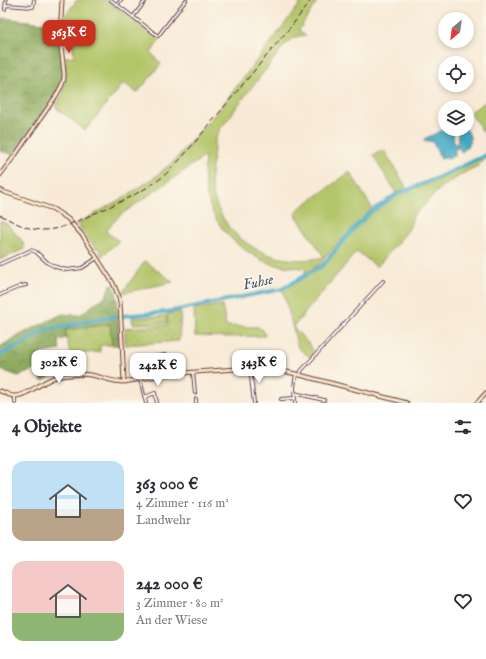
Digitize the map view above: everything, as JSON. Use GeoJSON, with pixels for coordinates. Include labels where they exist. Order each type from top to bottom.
{"type":"FeatureCollection","features":[{"type":"Feature","properties":{"kind":"street"},"geometry":{"type":"LineString","coordinates":[[5,8],[6,0]]}},
{"type":"Feature","properties":{"kind":"street"},"geometry":{"type":"LineString","coordinates":[[6,5],[33,8],[34,0]]}},
{"type":"Feature","properties":{"kind":"street"},"geometry":{"type":"LineString","coordinates":[[0,175],[60,90],[64,78],[60,37],[62,0]]}},
{"type":"Feature","properties":{"kind":"street"},"geometry":{"type":"LineString","coordinates":[[111,0],[158,36],[186,0]]}},
{"type":"Feature","properties":{"kind":"street"},"geometry":{"type":"LineString","coordinates":[[117,5],[121,0]]}},
{"type":"Feature","properties":{"kind":"street"},"geometry":{"type":"LineString","coordinates":[[133,17],[146,0]]}},
{"type":"Feature","properties":{"kind":"street"},"geometry":{"type":"LineString","coordinates":[[0,190],[53,209],[68,219],[83,236],[118,292],[121,314],[124,382]]}},
{"type":"Feature","properties":{"kind":"street"},"geometry":{"type":"LineString","coordinates":[[0,264],[31,250],[36,252],[56,268],[63,269],[73,270],[82,268],[97,258]]}},
{"type":"Feature","properties":{"kind":"street"},"geometry":{"type":"LineString","coordinates":[[300,375],[301,371],[383,281]]}},
{"type":"Feature","properties":{"kind":"street"},"geometry":{"type":"LineString","coordinates":[[0,295],[26,285]]}},
{"type":"Feature","properties":{"kind":"street"},"geometry":{"type":"LineString","coordinates":[[146,403],[140,379],[138,360],[165,355],[168,374]]}},
{"type":"Feature","properties":{"kind":"street"},"geometry":{"type":"LineString","coordinates":[[0,391],[15,396],[22,395],[49,380],[58,377],[84,374],[117,382],[124,382],[168,374],[270,367],[407,403]]}},
{"type":"Feature","properties":{"kind":"street"},"geometry":{"type":"LineString","coordinates":[[250,368],[254,403]]}},
{"type":"Feature","properties":{"kind":"street"},"geometry":{"type":"LineString","coordinates":[[192,372],[195,393]]}},
{"type":"Feature","properties":{"kind":"street"},"geometry":{"type":"LineString","coordinates":[[295,403],[294,393],[296,374]]}},
{"type":"Feature","properties":{"kind":"street"},"geometry":{"type":"LineString","coordinates":[[144,397],[155,393],[157,403]]}},
{"type":"Feature","properties":{"kind":"street"},"geometry":{"type":"LineString","coordinates":[[294,393],[324,400]]}},
{"type":"Feature","properties":{"kind":"street"},"geometry":{"type":"LineString","coordinates":[[477,403],[486,393]]}},
{"type":"Feature","properties":{"kind":"street"},"geometry":{"type":"LineString","coordinates":[[15,396],[15,403]]}},
{"type":"Feature","properties":{"kind":"street"},"geometry":{"type":"LineString","coordinates":[[281,399],[295,398]]}},
{"type":"Feature","properties":{"kind":"green space"},"geometry":{"type":"Polygon","coordinates":[[[77,0],[107,0],[160,39],[151,53],[161,64],[137,93],[124,83],[85,130],[55,107],[63,94],[66,77],[65,57],[74,56],[71,20],[62,20],[77,0]]]}},
{"type":"Feature","properties":{"kind":"green space"},"geometry":{"type":"Polygon","coordinates":[[[303,0],[318,0],[299,30],[306,36],[296,37],[284,46],[222,126],[217,135],[211,173],[212,190],[218,208],[227,224],[239,237],[253,248],[269,255],[287,259],[305,260],[324,257],[296,215],[297,210],[350,172],[372,208],[320,264],[304,274],[306,269],[278,265],[261,260],[237,244],[227,234],[218,223],[208,199],[204,171],[205,156],[119,216],[106,232],[119,241],[101,257],[100,249],[96,249],[77,224],[126,196],[155,177],[174,161],[221,107],[303,0]]]}},
{"type":"Feature","properties":{"kind":"green space"},"geometry":{"type":"Polygon","coordinates":[[[5,18],[58,25],[63,76],[58,90],[12,154],[0,151],[0,19],[5,18]]]}},
{"type":"Feature","properties":{"kind":"green space"},"geometry":{"type":"Polygon","coordinates":[[[486,102],[486,136],[474,118],[474,110],[486,102]]]}},
{"type":"Feature","properties":{"kind":"green space"},"geometry":{"type":"Polygon","coordinates":[[[384,150],[406,187],[396,193],[373,155],[384,150]]]}},
{"type":"Feature","properties":{"kind":"green space"},"geometry":{"type":"Polygon","coordinates":[[[486,156],[486,159],[478,166],[467,171],[441,188],[413,216],[409,229],[377,267],[357,251],[293,327],[315,353],[311,358],[298,348],[283,290],[322,266],[356,228],[372,213],[398,195],[439,179],[486,156]]]}},
{"type":"Feature","properties":{"kind":"green space"},"geometry":{"type":"Polygon","coordinates":[[[0,221],[7,224],[23,242],[24,249],[0,260],[0,221]]]}},
{"type":"Feature","properties":{"kind":"green space"},"geometry":{"type":"Polygon","coordinates":[[[145,261],[173,282],[122,293],[145,261]]]}},
{"type":"Feature","properties":{"kind":"green space"},"geometry":{"type":"Polygon","coordinates":[[[111,283],[117,297],[119,345],[112,345],[110,324],[65,330],[67,338],[58,340],[60,350],[40,353],[50,377],[42,381],[37,369],[18,376],[2,370],[0,373],[0,347],[12,339],[62,314],[80,315],[106,296],[111,283]]]}},
{"type":"Feature","properties":{"kind":"green space"},"geometry":{"type":"Polygon","coordinates":[[[222,305],[226,326],[258,327],[263,330],[265,336],[195,336],[194,309],[222,305]]]}},
{"type":"Feature","properties":{"kind":"green space"},"geometry":{"type":"Polygon","coordinates":[[[181,312],[179,341],[125,345],[125,328],[168,325],[167,314],[181,312]]]}},
{"type":"Feature","properties":{"kind":"green space"},"geometry":{"type":"Polygon","coordinates":[[[166,316],[167,323],[133,324],[132,318],[166,316]]]}},
{"type":"Feature","properties":{"kind":"green space"},"geometry":{"type":"Polygon","coordinates":[[[110,324],[112,345],[100,345],[100,352],[70,354],[65,330],[110,324]]]}},
{"type":"Feature","properties":{"kind":"water"},"geometry":{"type":"Polygon","coordinates":[[[438,132],[438,136],[453,136],[454,144],[457,144],[458,136],[470,136],[470,142],[461,153],[460,148],[455,149],[455,156],[441,159],[432,141],[425,142],[424,139],[438,132]]]}},
{"type":"Feature","properties":{"kind":"waterway","name":"Fuhse"},"geometry":{"type":"LineString","coordinates":[[0,355],[47,330],[109,317],[167,312],[282,289],[322,266],[356,226],[372,211],[397,194],[435,179],[486,155]]}},
{"type":"Feature","properties":{"kind":"railway"},"geometry":{"type":"LineString","coordinates":[[0,215],[32,229],[50,230],[63,227],[117,203],[156,182],[185,154],[293,24],[311,0]]}}]}
